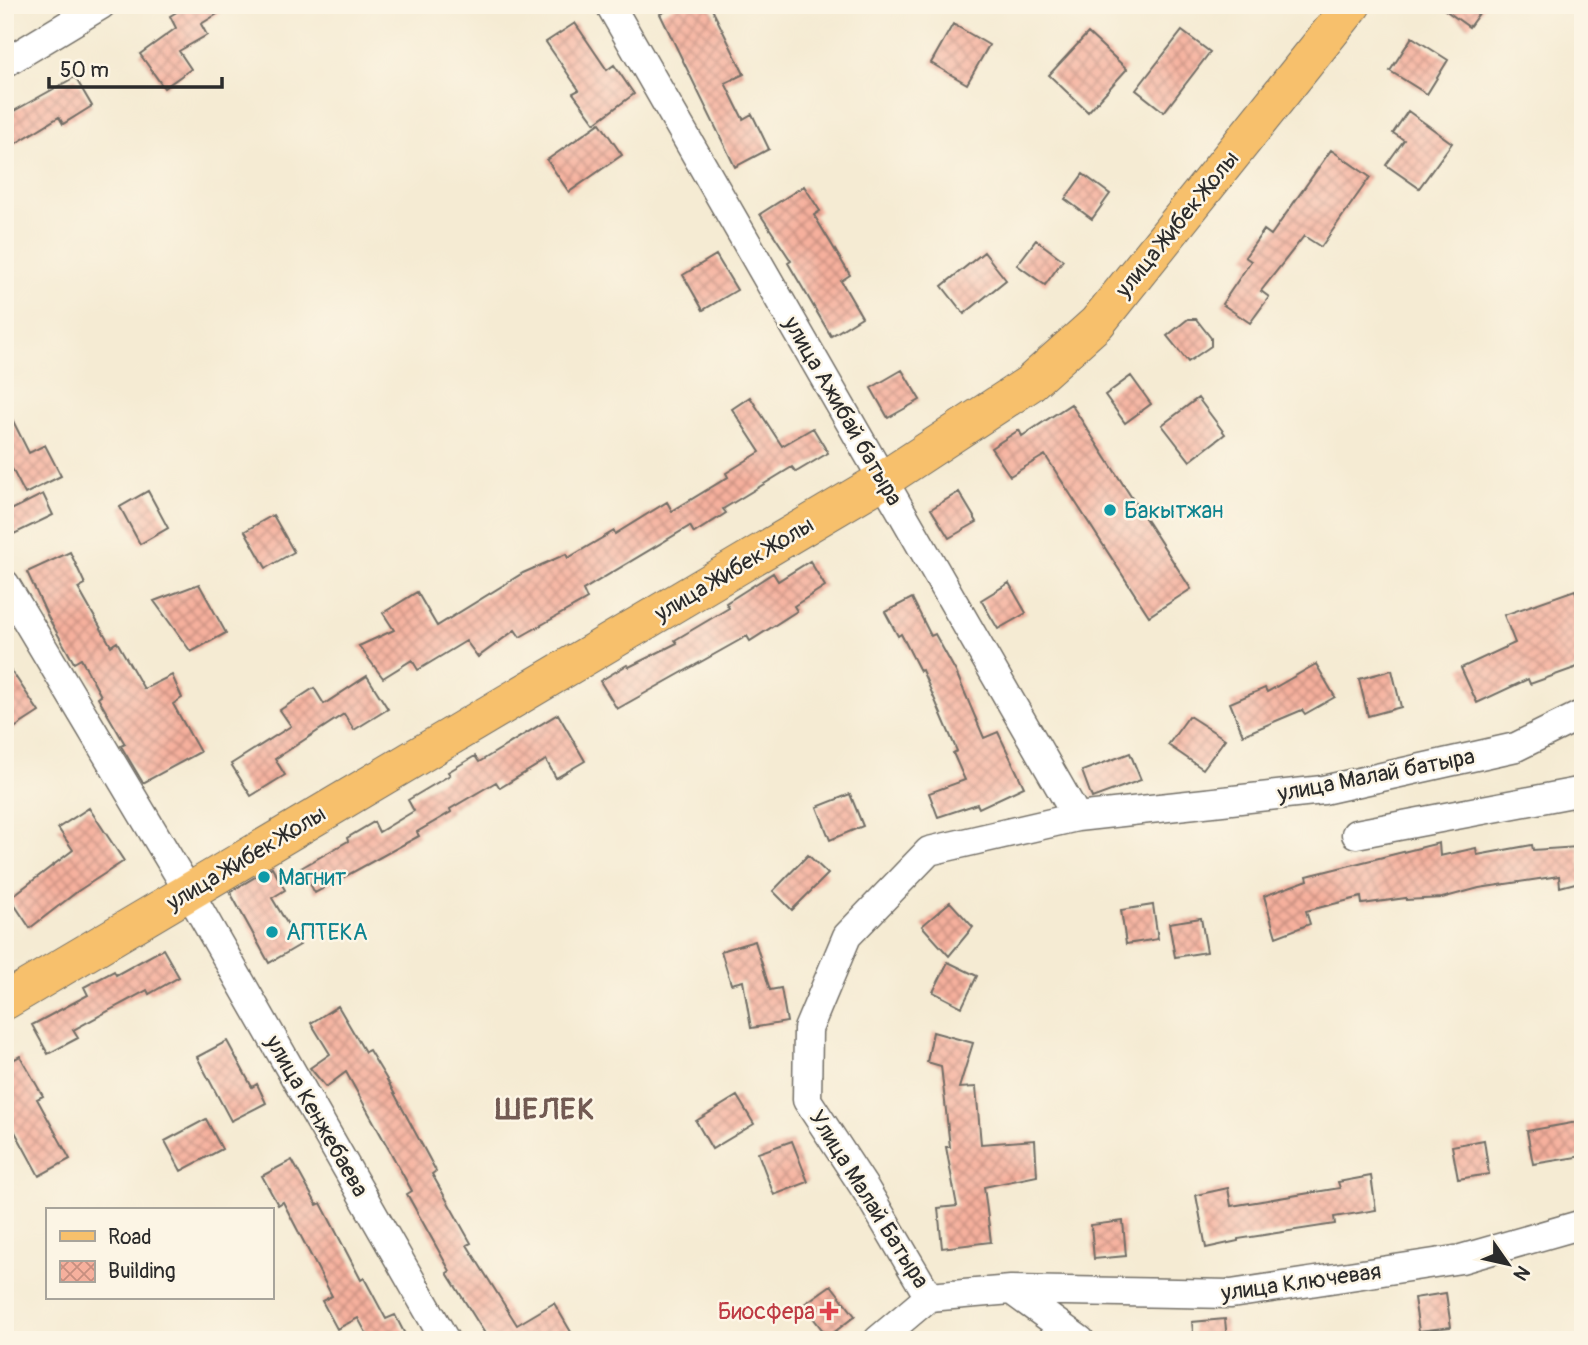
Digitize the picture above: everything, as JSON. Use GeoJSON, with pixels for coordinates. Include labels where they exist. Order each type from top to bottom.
{"type":"FeatureCollection","features":[{"type":"Feature","properties":{"kind":"main road","name":"улица Жибек Жолы"},"geometry":{"type":"LineString","coordinates":[[5,1001],[883,480],[1029,384],[1097,323],[1352,5]]}},
{"type":"Feature","properties":{"kind":"street"},"geometry":{"type":"LineString","coordinates":[[5,63],[101,5]]}},
{"type":"Feature","properties":{"kind":"street","name":"улица Ажибай батыра"},"geometry":{"type":"LineString","coordinates":[[610,5],[1077,817]]}},
{"type":"Feature","properties":{"kind":"street","name":"улица Кенжебаева"},"geometry":{"type":"LineString","coordinates":[[5,584],[189,892],[444,1340]]}},
{"type":"Feature","properties":{"kind":"street","name":"улица Малай батыра"},"geometry":{"type":"LineString","coordinates":[[1077,817],[1323,790],[1516,747],[1583,714]]}},
{"type":"Feature","properties":{"kind":"street"},"geometry":{"type":"LineString","coordinates":[[1356,834],[1583,791]]}},
{"type":"Feature","properties":{"kind":"street","name":"Улица Малай Батыра"},"geometry":{"type":"LineString","coordinates":[[878,1340],[929,1297],[866,1189],[807,1100],[808,1028],[847,936],[929,851],[1077,817]]}},
{"type":"Feature","properties":{"kind":"street","name":"улица Ключевая"},"geometry":{"type":"LineString","coordinates":[[929,1297],[1011,1290],[1231,1294],[1461,1259],[1583,1224]]}},
{"type":"Feature","properties":{"kind":"street"},"geometry":{"type":"LineString","coordinates":[[1011,1290],[1080,1340]]}},
{"type":"Feature","properties":{"kind":"building"},"geometry":{"type":"Polygon","coordinates":[[[188,5],[232,5],[201,24],[207,35],[179,51],[191,69],[164,88],[140,54],[176,28],[170,16],[188,5]]]}},
{"type":"Feature","properties":{"kind":"building"},"geometry":{"type":"Polygon","coordinates":[[[677,5],[710,5],[744,74],[725,83],[743,119],[752,114],[769,149],[735,167],[660,14],[677,5]]]}},
{"type":"Feature","properties":{"kind":"building"},"geometry":{"type":"Polygon","coordinates":[[[1438,5],[1485,5],[1469,27],[1438,5]]]}},
{"type":"Feature","properties":{"kind":"building"},"geometry":{"type":"Polygon","coordinates":[[[575,23],[607,70],[614,65],[634,94],[595,123],[573,93],[579,90],[546,42],[575,23]]]}},
{"type":"Feature","properties":{"kind":"building"},"geometry":{"type":"Polygon","coordinates":[[[953,24],[989,45],[967,84],[931,63],[953,24]]]}},
{"type":"Feature","properties":{"kind":"building"},"geometry":{"type":"Polygon","coordinates":[[[1182,31],[1210,52],[1164,112],[1136,90],[1182,31]]]}},
{"type":"Feature","properties":{"kind":"building"},"geometry":{"type":"Polygon","coordinates":[[[1088,33],[1127,69],[1088,112],[1049,75],[1088,33]]]}},
{"type":"Feature","properties":{"kind":"building"},"geometry":{"type":"Polygon","coordinates":[[[1412,37],[1448,60],[1427,94],[1390,71],[1412,37]]]}},
{"type":"Feature","properties":{"kind":"building"},"geometry":{"type":"Polygon","coordinates":[[[75,77],[92,106],[63,124],[59,117],[5,150],[5,116],[75,77]]]}},
{"type":"Feature","properties":{"kind":"building"},"geometry":{"type":"Polygon","coordinates":[[[1408,111],[1452,143],[1419,188],[1386,165],[1404,140],[1393,133],[1408,111]]]}},
{"type":"Feature","properties":{"kind":"building"},"geometry":{"type":"Polygon","coordinates":[[[600,123],[622,155],[569,192],[547,160],[600,123]]]}},
{"type":"Feature","properties":{"kind":"building"},"geometry":{"type":"Polygon","coordinates":[[[1331,150],[1370,177],[1321,247],[1304,236],[1261,291],[1269,297],[1250,323],[1222,304],[1251,261],[1245,257],[1264,230],[1271,235],[1331,150]]]}},
{"type":"Feature","properties":{"kind":"building"},"geometry":{"type":"Polygon","coordinates":[[[1083,174],[1110,194],[1092,219],[1065,199],[1083,174]]]}},
{"type":"Feature","properties":{"kind":"building"},"geometry":{"type":"Polygon","coordinates":[[[804,186],[820,211],[814,215],[850,275],[841,281],[862,317],[831,336],[788,263],[791,261],[760,214],[804,186]]]}},
{"type":"Feature","properties":{"kind":"building"},"geometry":{"type":"Polygon","coordinates":[[[1036,240],[1063,260],[1045,285],[1017,265],[1036,240]]]}},
{"type":"Feature","properties":{"kind":"building"},"geometry":{"type":"Polygon","coordinates":[[[984,252],[1006,280],[964,314],[942,286],[984,252]]]}},
{"type":"Feature","properties":{"kind":"building"},"geometry":{"type":"Polygon","coordinates":[[[716,255],[737,290],[703,310],[683,275],[716,255]]]}},
{"type":"Feature","properties":{"kind":"building"},"geometry":{"type":"Polygon","coordinates":[[[1188,319],[1196,319],[1211,338],[1211,346],[1188,362],[1167,336],[1188,319]]]}},
{"type":"Feature","properties":{"kind":"building"},"geometry":{"type":"Polygon","coordinates":[[[902,370],[920,400],[888,418],[871,388],[902,370]]]}},
{"type":"Feature","properties":{"kind":"building"},"geometry":{"type":"Polygon","coordinates":[[[1131,376],[1151,404],[1125,423],[1105,395],[1131,376]]]}},
{"type":"Feature","properties":{"kind":"building"},"geometry":{"type":"Polygon","coordinates":[[[750,397],[782,446],[813,428],[828,453],[796,472],[792,467],[723,509],[726,513],[694,533],[690,526],[583,590],[587,599],[520,637],[515,630],[478,657],[466,641],[418,670],[412,660],[383,678],[359,646],[394,630],[383,613],[417,592],[437,626],[523,573],[566,554],[568,558],[614,531],[615,534],[667,502],[672,511],[728,477],[726,473],[760,452],[732,409],[750,397]]]}},
{"type":"Feature","properties":{"kind":"building"},"geometry":{"type":"Polygon","coordinates":[[[1198,398],[1225,434],[1190,461],[1162,425],[1198,398]]]}},
{"type":"Feature","properties":{"kind":"building","name":"Бакытжан"},"geometry":{"type":"Polygon","coordinates":[[[1071,404],[1191,589],[1149,616],[1045,455],[1010,476],[991,448],[1019,430],[1022,436],[1071,404]]]}},
{"type":"Feature","properties":{"kind":"building"},"geometry":{"type":"Polygon","coordinates":[[[5,405],[29,453],[45,445],[61,476],[25,494],[5,455],[5,405]]]}},
{"type":"Feature","properties":{"kind":"building"},"geometry":{"type":"Polygon","coordinates":[[[148,491],[168,528],[140,544],[120,507],[148,491]]]}},
{"type":"Feature","properties":{"kind":"building"},"geometry":{"type":"Polygon","coordinates":[[[959,492],[977,522],[949,538],[931,509],[959,492]]]}},
{"type":"Feature","properties":{"kind":"building"},"geometry":{"type":"Polygon","coordinates":[[[43,494],[53,515],[14,534],[5,513],[43,494]]]}},
{"type":"Feature","properties":{"kind":"building"},"geometry":{"type":"Polygon","coordinates":[[[273,515],[294,552],[266,568],[245,531],[273,515]]]}},
{"type":"Feature","properties":{"kind":"building"},"geometry":{"type":"Polygon","coordinates":[[[70,552],[85,584],[78,588],[111,646],[117,642],[144,689],[172,675],[182,698],[173,704],[200,752],[143,783],[121,746],[125,744],[98,698],[101,696],[81,659],[74,663],[27,572],[70,552]]]}},
{"type":"Feature","properties":{"kind":"building"},"geometry":{"type":"Polygon","coordinates":[[[810,561],[825,586],[794,606],[797,611],[750,641],[747,636],[617,709],[600,681],[627,665],[629,667],[677,643],[675,640],[729,608],[726,603],[773,573],[778,581],[810,561]]]}},
{"type":"Feature","properties":{"kind":"building"},"geometry":{"type":"Polygon","coordinates":[[[1009,583],[1026,613],[998,629],[981,600],[1009,583]]]}},
{"type":"Feature","properties":{"kind":"building"},"geometry":{"type":"Polygon","coordinates":[[[199,584],[226,633],[191,652],[154,601],[199,584]]]}},
{"type":"Feature","properties":{"kind":"building"},"geometry":{"type":"Polygon","coordinates":[[[1575,590],[1583,612],[1583,665],[1530,684],[1528,679],[1477,703],[1461,668],[1515,643],[1504,615],[1575,590]]]}},
{"type":"Feature","properties":{"kind":"building"},"geometry":{"type":"Polygon","coordinates":[[[912,598],[931,636],[935,634],[956,672],[984,738],[998,732],[1024,787],[979,808],[977,804],[938,817],[929,793],[965,780],[953,753],[957,751],[922,670],[920,671],[901,634],[898,636],[885,612],[912,598]]]}},
{"type":"Feature","properties":{"kind":"building"},"geometry":{"type":"Polygon","coordinates":[[[5,661],[39,712],[5,734],[5,661]]]}},
{"type":"Feature","properties":{"kind":"building"},"geometry":{"type":"Polygon","coordinates":[[[1316,664],[1335,697],[1305,714],[1302,710],[1243,735],[1230,703],[1265,688],[1267,692],[1316,664]]]}},
{"type":"Feature","properties":{"kind":"building"},"geometry":{"type":"Polygon","coordinates":[[[1392,670],[1401,707],[1368,716],[1359,679],[1392,670]]]}},
{"type":"Feature","properties":{"kind":"building"},"geometry":{"type":"Polygon","coordinates":[[[367,676],[388,709],[354,730],[344,714],[275,759],[285,775],[251,796],[231,764],[291,726],[280,710],[314,688],[324,704],[367,676]]]}},
{"type":"Feature","properties":{"kind":"building"},"geometry":{"type":"Polygon","coordinates":[[[558,714],[585,761],[556,778],[546,760],[500,788],[496,782],[417,832],[419,836],[315,893],[301,868],[348,841],[347,838],[374,822],[379,832],[414,811],[408,800],[450,775],[448,772],[475,756],[479,762],[558,714]]]}},
{"type":"Feature","properties":{"kind":"building"},"geometry":{"type":"Polygon","coordinates":[[[1189,716],[1225,739],[1203,769],[1168,745],[1189,716]]]}},
{"type":"Feature","properties":{"kind":"building"},"geometry":{"type":"Polygon","coordinates":[[[1130,753],[1141,780],[1092,798],[1082,771],[1130,753]]]}},
{"type":"Feature","properties":{"kind":"building"},"geometry":{"type":"Polygon","coordinates":[[[850,794],[863,826],[830,840],[817,807],[850,794]]]}},
{"type":"Feature","properties":{"kind":"building"},"geometry":{"type":"Polygon","coordinates":[[[89,808],[124,861],[78,891],[30,928],[10,898],[73,850],[58,828],[89,808]]]}},
{"type":"Feature","properties":{"kind":"building"},"geometry":{"type":"Polygon","coordinates":[[[1439,843],[1440,856],[1476,848],[1477,855],[1532,845],[1533,850],[1578,847],[1583,881],[1560,887],[1559,876],[1479,888],[1442,898],[1406,898],[1362,904],[1361,897],[1306,911],[1310,924],[1276,937],[1264,896],[1308,880],[1307,876],[1439,843]]]}},
{"type":"Feature","properties":{"kind":"building"},"geometry":{"type":"Polygon","coordinates":[[[808,855],[828,874],[792,910],[773,891],[808,855]]]}},
{"type":"Feature","properties":{"kind":"building"},"geometry":{"type":"Polygon","coordinates":[[[272,867],[285,890],[272,898],[300,945],[269,963],[230,892],[272,867]]]}},
{"type":"Feature","properties":{"kind":"building"},"geometry":{"type":"Polygon","coordinates":[[[950,902],[973,927],[949,956],[922,926],[950,902]]]}},
{"type":"Feature","properties":{"kind":"building"},"geometry":{"type":"Polygon","coordinates":[[[1153,905],[1158,939],[1126,944],[1121,910],[1153,905]]]}},
{"type":"Feature","properties":{"kind":"building"},"geometry":{"type":"Polygon","coordinates":[[[1201,918],[1207,952],[1175,957],[1169,923],[1201,918]]]}},
{"type":"Feature","properties":{"kind":"building"},"geometry":{"type":"Polygon","coordinates":[[[755,941],[770,990],[781,988],[787,1022],[751,1028],[743,981],[731,984],[721,951],[755,941]]]}},
{"type":"Feature","properties":{"kind":"building"},"geometry":{"type":"Polygon","coordinates":[[[163,949],[179,977],[149,994],[147,990],[73,1030],[78,1038],[48,1054],[32,1025],[88,995],[84,987],[114,971],[116,975],[163,949]]]}},
{"type":"Feature","properties":{"kind":"building"},"geometry":{"type":"Polygon","coordinates":[[[948,962],[977,976],[962,1007],[933,992],[948,962]]]}},
{"type":"Feature","properties":{"kind":"building"},"geometry":{"type":"Polygon","coordinates":[[[338,1006],[365,1052],[369,1050],[386,1078],[436,1171],[432,1174],[471,1243],[467,1245],[517,1325],[554,1303],[571,1332],[559,1340],[489,1340],[447,1273],[450,1271],[407,1194],[412,1191],[346,1072],[326,1087],[310,1068],[330,1054],[311,1023],[338,1006]]]}},
{"type":"Feature","properties":{"kind":"building"},"geometry":{"type":"Polygon","coordinates":[[[933,1032],[973,1043],[959,1088],[976,1087],[981,1144],[1035,1140],[1037,1176],[984,1187],[991,1242],[942,1248],[938,1208],[957,1206],[946,1147],[950,1147],[941,1066],[927,1062],[933,1032]]]}},
{"type":"Feature","properties":{"kind":"building"},"geometry":{"type":"Polygon","coordinates":[[[227,1041],[252,1087],[257,1084],[266,1103],[231,1121],[197,1057],[227,1041]]]}},
{"type":"Feature","properties":{"kind":"building"},"geometry":{"type":"Polygon","coordinates":[[[20,1056],[43,1096],[37,1099],[70,1159],[39,1176],[7,1117],[13,1113],[5,1099],[5,1064],[20,1056]]]}},
{"type":"Feature","properties":{"kind":"building"},"geometry":{"type":"Polygon","coordinates":[[[737,1096],[754,1124],[712,1149],[696,1121],[737,1096]]]}},
{"type":"Feature","properties":{"kind":"building"},"geometry":{"type":"Polygon","coordinates":[[[206,1119],[222,1149],[181,1171],[165,1141],[206,1119]]]}},
{"type":"Feature","properties":{"kind":"building"},"geometry":{"type":"Polygon","coordinates":[[[1583,1121],[1583,1156],[1533,1164],[1527,1131],[1583,1121]]]}},
{"type":"Feature","properties":{"kind":"building"},"geometry":{"type":"Polygon","coordinates":[[[1484,1140],[1489,1174],[1458,1179],[1452,1146],[1484,1140]]]}},
{"type":"Feature","properties":{"kind":"building"},"geometry":{"type":"Polygon","coordinates":[[[792,1141],[808,1182],[774,1195],[758,1153],[792,1141]]]}},
{"type":"Feature","properties":{"kind":"building"},"geometry":{"type":"Polygon","coordinates":[[[292,1160],[317,1205],[321,1203],[361,1280],[364,1278],[386,1319],[395,1315],[408,1340],[370,1340],[358,1318],[337,1329],[322,1301],[332,1296],[283,1202],[278,1205],[262,1176],[292,1160]]]}},
{"type":"Feature","properties":{"kind":"building"},"geometry":{"type":"Polygon","coordinates":[[[1371,1176],[1376,1210],[1334,1217],[1335,1224],[1238,1239],[1206,1248],[1196,1195],[1228,1188],[1231,1206],[1340,1188],[1338,1182],[1371,1176]]]}},
{"type":"Feature","properties":{"kind":"building"},"geometry":{"type":"Polygon","coordinates":[[[1123,1221],[1126,1256],[1094,1259],[1091,1225],[1123,1221]]]}},
{"type":"Feature","properties":{"kind":"building","name":"Биосфера"},"geometry":{"type":"Polygon","coordinates":[[[831,1285],[855,1316],[828,1337],[803,1305],[831,1285]]]}},
{"type":"Feature","properties":{"kind":"building"},"geometry":{"type":"Polygon","coordinates":[[[1446,1293],[1451,1327],[1419,1331],[1414,1298],[1446,1293]]]}},
{"type":"Feature","properties":{"kind":"building"},"geometry":{"type":"Polygon","coordinates":[[[1225,1319],[1227,1340],[1194,1340],[1192,1322],[1225,1319]]]}},
{"type":"Feature","properties":{"kind":"place","name":"Бакытжан"},"geometry":{"type":"Point","coordinates":[1110,510]}},
{"type":"Feature","properties":{"kind":"place","name":"Магнит"},"geometry":{"type":"Point","coordinates":[264,877]}},
{"type":"Feature","properties":{"kind":"place","name":"АПТЕКА"},"geometry":{"type":"Point","coordinates":[272,932]}},
{"type":"Feature","properties":{"kind":"place","name":"Биосфера"},"geometry":{"type":"Point","coordinates":[829,1311]}},
{"type":"Feature","properties":{"kind":"district","name":"ШЕЛЕК"},"geometry":{"type":"Point","coordinates":[546,1109]}}]}
